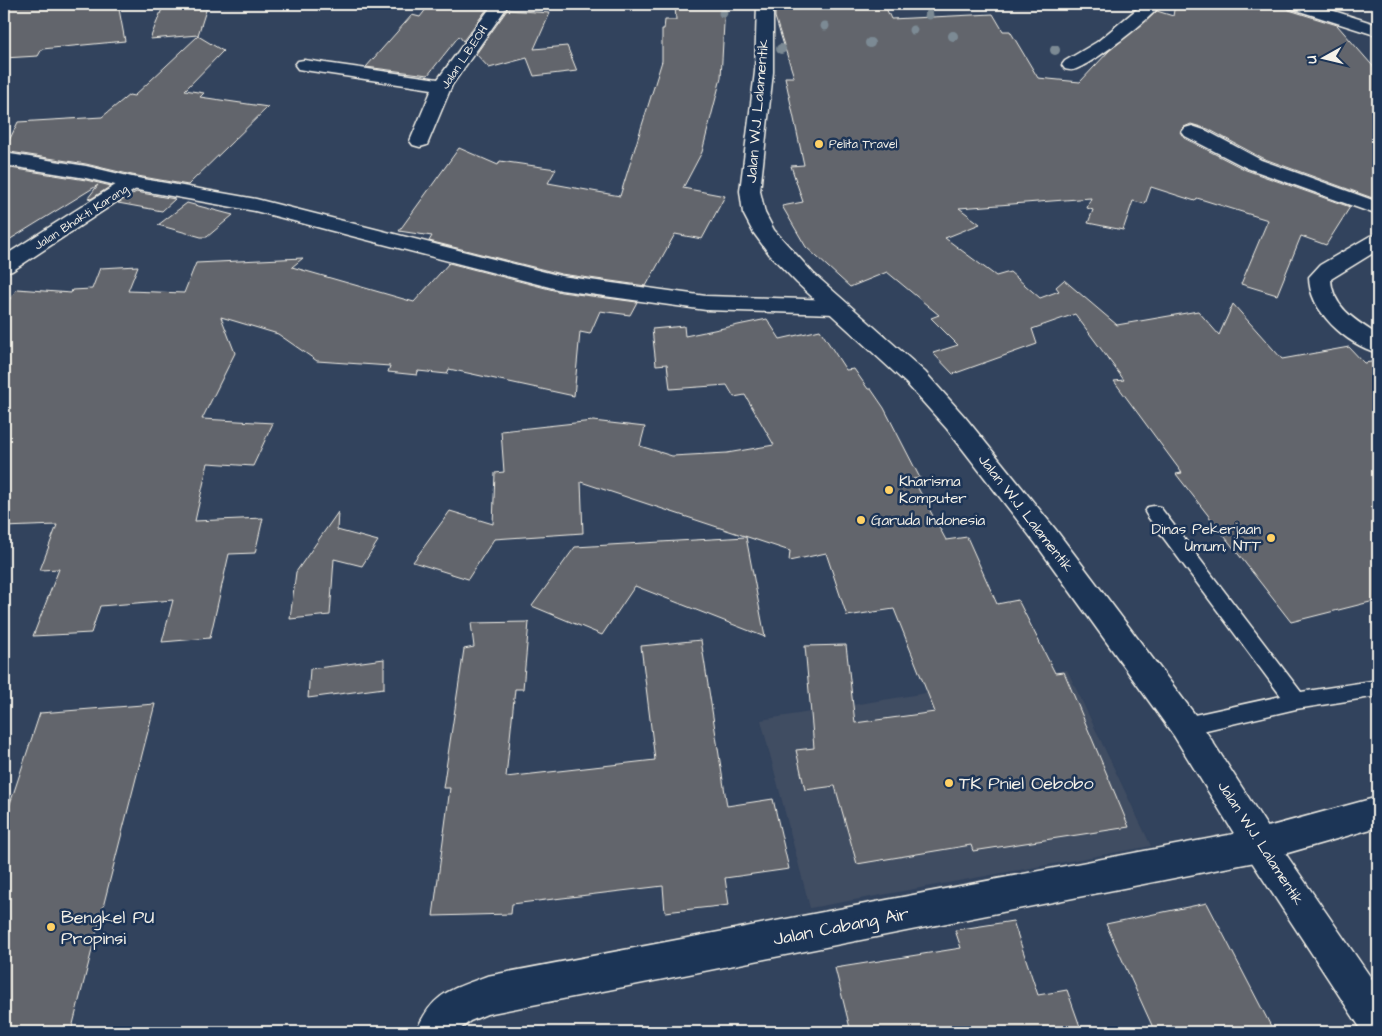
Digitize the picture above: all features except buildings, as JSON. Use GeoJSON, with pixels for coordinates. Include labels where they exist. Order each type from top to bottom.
{"type":"FeatureCollection","features":[{"type":"Feature","properties":{"kind":"street","name":"Jalan L.B.EOH"},"geometry":{"type":"LineString","coordinates":[[420,141],[443,85],[501,4]]}},
{"type":"Feature","properties":{"kind":"street","name":"Jalan W.J. Lalamentik"},"geometry":{"type":"LineString","coordinates":[[764,4],[764,72],[750,191],[754,213],[764,232],[778,250],[836,307],[876,340],[916,378],[956,422],[1046,537],[1185,726],[1260,845],[1378,1021]]}},
{"type":"Feature","properties":{"kind":"street"},"geometry":{"type":"LineString","coordinates":[[1071,65],[1103,46],[1154,4]]}},
{"type":"Feature","properties":{"kind":"street"},"geometry":{"type":"LineString","coordinates":[[1296,4],[1378,31]]}},
{"type":"Feature","properties":{"kind":"street"},"geometry":{"type":"LineString","coordinates":[[304,65],[443,85]]}},
{"type":"Feature","properties":{"kind":"street"},"geometry":{"type":"LineString","coordinates":[[1192,132],[1253,163],[1342,194],[1378,209]]}},
{"type":"Feature","properties":{"kind":"street"},"geometry":{"type":"LineString","coordinates":[[4,159],[86,172],[132,183],[256,205],[561,283],[706,302],[836,307]]}},
{"type":"Feature","properties":{"kind":"street","name":"Jalan Bhakti Karang"},"geometry":{"type":"LineString","coordinates":[[4,266],[132,183]]}},
{"type":"Feature","properties":{"kind":"street"},"geometry":{"type":"LineString","coordinates":[[1378,241],[1328,270],[1320,277],[1319,284],[1324,301],[1336,315],[1352,329],[1378,344]]}},
{"type":"Feature","properties":{"kind":"street","name":"Jalan Cabang Air"},"geometry":{"type":"LineString","coordinates":[[435,1032],[441,1020],[454,1008],[487,995],[1260,845],[1378,812]]}},
{"type":"Feature","properties":{"kind":"lane"},"geometry":{"type":"LineString","coordinates":[[1154,512],[1296,701]]}},
{"type":"Feature","properties":{"kind":"lane"},"geometry":{"type":"LineString","coordinates":[[1185,726],[1296,701],[1378,688]]}},
{"type":"Feature","properties":{"kind":"shaded area","name":"TK Pniel Oebobo"},"geometry":{"type":"Polygon","coordinates":[[[1067,670],[1151,846],[810,908],[761,720],[1067,670]]]}},
{"type":"Feature","properties":{"kind":"place","name":"Pelita Travel"},"geometry":{"type":"Point","coordinates":[819,144]}},
{"type":"Feature","properties":{"kind":"place","name":"Kharisma Komputer"},"geometry":{"type":"Point","coordinates":[889,490]}},
{"type":"Feature","properties":{"kind":"place","name":"Garuda Indonesia"},"geometry":{"type":"Point","coordinates":[861,520]}},
{"type":"Feature","properties":{"kind":"place","name":"Dinas Pekerjaan Umum, NTT"},"geometry":{"type":"Point","coordinates":[1271,538]}},
{"type":"Feature","properties":{"kind":"place","name":"TK Pniel Oebobo"},"geometry":{"type":"Point","coordinates":[949,783]}},
{"type":"Feature","properties":{"kind":"place","name":"Bengkel PU Propinsi"},"geometry":{"type":"Point","coordinates":[51,927]}}]}
